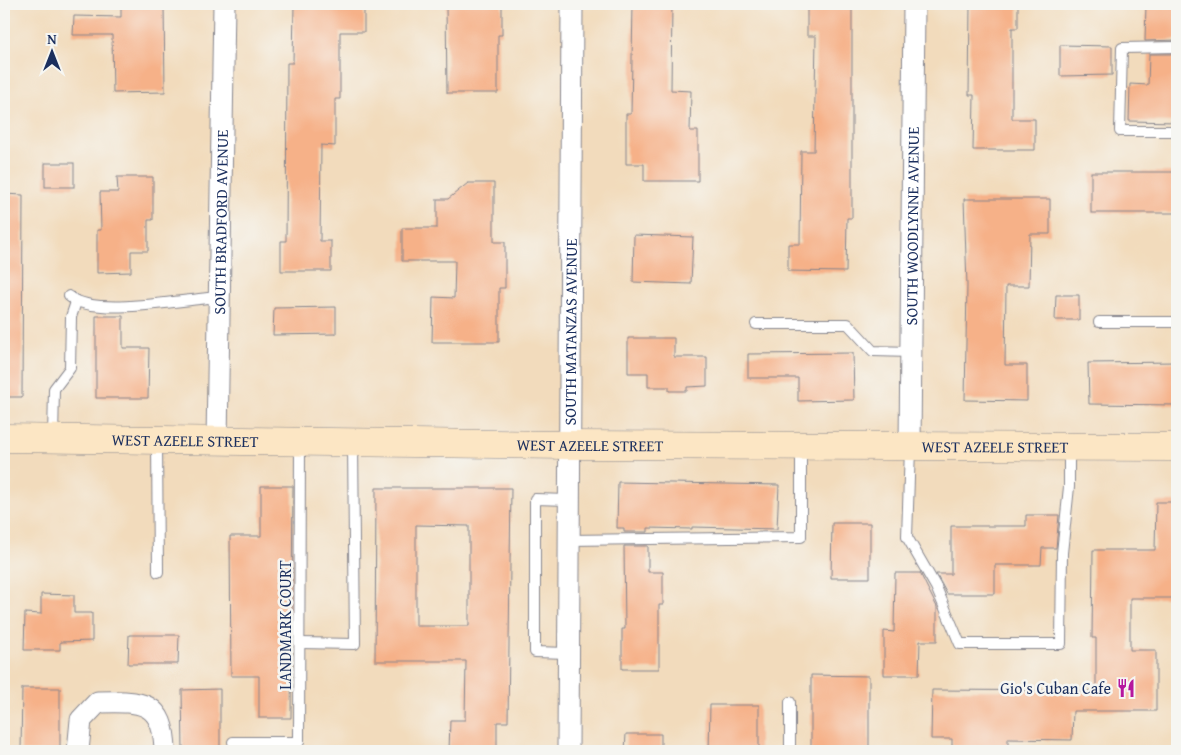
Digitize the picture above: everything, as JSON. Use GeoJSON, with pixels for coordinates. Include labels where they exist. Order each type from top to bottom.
{"type":"FeatureCollection","features":[{"type":"Feature","properties":{"kind":"main road","name":"WEST AZEELE STREET"},"geometry":{"type":"LineString","coordinates":[[4,438],[568,445],[1177,447]]}},
{"type":"Feature","properties":{"kind":"street","name":"SOUTH BRADFORD AVENUE"},"geometry":{"type":"LineString","coordinates":[[217,441],[224,4]]}},
{"type":"Feature","properties":{"kind":"street","name":"SOUTH MATANZAS AVENUE"},"geometry":{"type":"LineString","coordinates":[[568,751],[568,445],[572,4]]}},
{"type":"Feature","properties":{"kind":"street","name":"SOUTH WOODLYNNE AVENUE"},"geometry":{"type":"LineString","coordinates":[[910,447],[914,4]]}},
{"type":"Feature","properties":{"kind":"street"},"geometry":{"type":"LineString","coordinates":[[78,751],[81,720],[98,702],[134,701],[153,709],[165,729],[165,751]]}},
{"type":"Feature","properties":{"kind":"lane"},"geometry":{"type":"LineString","coordinates":[[1177,47],[1122,48],[1120,131],[1177,131]]}},
{"type":"Feature","properties":{"kind":"lane"},"geometry":{"type":"LineString","coordinates":[[53,438],[54,389],[70,368],[73,299],[92,306],[172,304],[191,299],[219,297]]}},
{"type":"Feature","properties":{"kind":"lane"},"geometry":{"type":"LineString","coordinates":[[1099,322],[1177,322]]}},
{"type":"Feature","properties":{"kind":"lane"},"geometry":{"type":"LineString","coordinates":[[756,324],[848,324],[873,351],[911,352]]}},
{"type":"Feature","properties":{"kind":"lane"},"geometry":{"type":"LineString","coordinates":[[157,440],[158,572]]}},
{"type":"Feature","properties":{"kind":"lane","name":"LANDMARK COURT"},"geometry":{"type":"LineString","coordinates":[[233,742],[299,742],[300,442]]}},
{"type":"Feature","properties":{"kind":"lane"},"geometry":{"type":"LineString","coordinates":[[300,643],[355,644],[353,443]]}},
{"type":"Feature","properties":{"kind":"lane"},"geometry":{"type":"LineString","coordinates":[[568,540],[801,538],[801,446]]}},
{"type":"Feature","properties":{"kind":"lane"},"geometry":{"type":"LineString","coordinates":[[910,447],[907,538],[936,587],[960,644],[1061,644],[1062,553],[1069,487],[1068,447]]}},
{"type":"Feature","properties":{"kind":"lane"},"geometry":{"type":"LineString","coordinates":[[568,500],[534,499],[535,652],[568,653]]}},
{"type":"Feature","properties":{"kind":"lane"},"geometry":{"type":"LineString","coordinates":[[790,702],[790,751]]}},
{"type":"Feature","properties":{"kind":"building"},"geometry":{"type":"Polygon","coordinates":[[[121,4],[164,4],[165,92],[113,93],[112,35],[73,35],[74,16],[121,17],[121,4]]]}},
{"type":"Feature","properties":{"kind":"building"},"geometry":{"type":"Polygon","coordinates":[[[294,4],[364,4],[364,32],[340,32],[340,99],[335,99],[335,146],[321,145],[320,241],[331,241],[331,271],[281,271],[281,241],[286,241],[287,63],[293,63],[294,4]]]}},
{"type":"Feature","properties":{"kind":"building"},"geometry":{"type":"Polygon","coordinates":[[[446,4],[502,4],[502,35],[498,35],[498,93],[447,93],[446,4]]]}},
{"type":"Feature","properties":{"kind":"building"},"geometry":{"type":"Polygon","coordinates":[[[633,4],[672,4],[671,90],[691,91],[690,131],[698,131],[698,181],[644,181],[644,164],[626,164],[626,114],[631,114],[633,4]]]}},
{"type":"Feature","properties":{"kind":"building"},"geometry":{"type":"Polygon","coordinates":[[[807,4],[852,4],[852,218],[847,218],[846,272],[788,271],[788,244],[800,244],[801,151],[814,151],[816,36],[807,36],[807,4]]]}},
{"type":"Feature","properties":{"kind":"building"},"geometry":{"type":"Polygon","coordinates":[[[970,4],[1018,4],[1018,28],[1012,28],[1012,119],[1035,119],[1035,150],[973,150],[974,95],[969,95],[970,4]]]}},
{"type":"Feature","properties":{"kind":"building"},"geometry":{"type":"Polygon","coordinates":[[[1146,4],[1177,4],[1177,40],[1145,41],[1146,4]]]}},
{"type":"Feature","properties":{"kind":"building"},"geometry":{"type":"Polygon","coordinates":[[[1060,45],[1112,46],[1112,75],[1060,76],[1060,45]]]}},
{"type":"Feature","properties":{"kind":"building"},"geometry":{"type":"Polygon","coordinates":[[[1149,54],[1177,54],[1177,122],[1129,121],[1130,84],[1148,85],[1149,54]]]}},
{"type":"Feature","properties":{"kind":"building"},"geometry":{"type":"Polygon","coordinates":[[[45,163],[74,163],[74,187],[45,187],[45,163]]]}},
{"type":"Feature","properties":{"kind":"building"},"geometry":{"type":"Polygon","coordinates":[[[1091,172],[1177,172],[1177,213],[1091,213],[1091,172]]]}},
{"type":"Feature","properties":{"kind":"building"},"geometry":{"type":"Polygon","coordinates":[[[117,177],[153,177],[153,220],[148,220],[148,251],[131,251],[131,272],[97,273],[97,230],[101,230],[100,192],[118,192],[117,177]]]}},
{"type":"Feature","properties":{"kind":"building"},"geometry":{"type":"Polygon","coordinates":[[[468,183],[494,183],[494,242],[505,242],[505,288],[499,288],[499,342],[432,342],[433,297],[454,298],[455,261],[402,261],[402,228],[437,228],[437,199],[448,199],[468,183]]]}},
{"type":"Feature","properties":{"kind":"building"},"geometry":{"type":"Polygon","coordinates":[[[4,194],[23,195],[22,397],[4,397],[4,194]]]}},
{"type":"Feature","properties":{"kind":"building"},"geometry":{"type":"Polygon","coordinates":[[[964,199],[1050,199],[1050,234],[1030,234],[1029,286],[1006,286],[1005,365],[1027,365],[1027,401],[965,400],[967,285],[964,199]]]}},
{"type":"Feature","properties":{"kind":"building"},"geometry":{"type":"Polygon","coordinates":[[[634,235],[693,237],[691,284],[633,282],[634,235]]]}},
{"type":"Feature","properties":{"kind":"building"},"geometry":{"type":"Polygon","coordinates":[[[1056,295],[1079,295],[1079,320],[1055,320],[1056,295]]]}},
{"type":"Feature","properties":{"kind":"building"},"geometry":{"type":"Polygon","coordinates":[[[336,307],[336,334],[273,335],[274,308],[336,307]]]}},
{"type":"Feature","properties":{"kind":"building"},"geometry":{"type":"Polygon","coordinates":[[[96,316],[123,316],[123,348],[149,348],[148,398],[96,398],[96,316]]]}},
{"type":"Feature","properties":{"kind":"building"},"geometry":{"type":"Polygon","coordinates":[[[628,338],[674,338],[674,357],[707,357],[707,386],[687,387],[687,391],[669,391],[669,387],[648,387],[648,373],[628,373],[628,338]]]}},
{"type":"Feature","properties":{"kind":"building"},"geometry":{"type":"Polygon","coordinates":[[[853,353],[854,400],[798,401],[798,378],[748,378],[748,354],[853,353]]]}},
{"type":"Feature","properties":{"kind":"building"},"geometry":{"type":"Polygon","coordinates":[[[1177,362],[1177,405],[1089,404],[1088,363],[1177,362]]]}},
{"type":"Feature","properties":{"kind":"building"},"geometry":{"type":"Polygon","coordinates":[[[618,482],[779,485],[777,529],[692,527],[692,529],[648,528],[648,532],[624,532],[624,528],[617,528],[618,482]]]}},
{"type":"Feature","properties":{"kind":"building"},"geometry":{"type":"Polygon","coordinates":[[[261,486],[293,486],[291,718],[259,718],[259,676],[231,676],[230,536],[261,536],[261,486]]]}},
{"type":"Feature","properties":{"kind":"building"},"geometry":{"type":"Polygon","coordinates":[[[376,488],[511,488],[508,722],[497,722],[497,751],[449,751],[450,720],[465,720],[466,661],[375,661],[376,488]],[[416,525],[416,626],[469,626],[469,526],[416,525]]]}},
{"type":"Feature","properties":{"kind":"building"},"geometry":{"type":"Polygon","coordinates":[[[1156,502],[1177,502],[1177,598],[1130,598],[1130,650],[1156,650],[1156,711],[1073,711],[1072,740],[1008,739],[1008,748],[952,746],[952,739],[931,739],[932,690],[1096,691],[1096,638],[1092,638],[1093,550],[1155,550],[1156,502]]]}},
{"type":"Feature","properties":{"kind":"building"},"geometry":{"type":"Polygon","coordinates":[[[1026,515],[1059,515],[1056,548],[1042,548],[1041,565],[995,565],[995,594],[947,594],[936,574],[951,574],[951,526],[1026,526],[1026,515]]]}},
{"type":"Feature","properties":{"kind":"building"},"geometry":{"type":"Polygon","coordinates":[[[832,523],[870,523],[870,578],[831,578],[832,523]]]}},
{"type":"Feature","properties":{"kind":"building"},"geometry":{"type":"Polygon","coordinates":[[[624,546],[648,546],[648,572],[663,572],[663,605],[659,605],[659,669],[622,669],[622,629],[625,629],[624,546]]]}},
{"type":"Feature","properties":{"kind":"building"},"geometry":{"type":"Polygon","coordinates":[[[895,573],[920,573],[937,607],[937,641],[920,641],[919,675],[884,675],[884,631],[894,632],[895,573]]]}},
{"type":"Feature","properties":{"kind":"building"},"geometry":{"type":"Polygon","coordinates":[[[41,594],[74,595],[74,613],[92,613],[92,641],[60,642],[60,650],[24,650],[25,613],[41,614],[41,594]]]}},
{"type":"Feature","properties":{"kind":"building"},"geometry":{"type":"Polygon","coordinates":[[[129,635],[179,635],[178,664],[128,664],[129,635]]]}},
{"type":"Feature","properties":{"kind":"building"},"geometry":{"type":"Polygon","coordinates":[[[811,675],[869,676],[869,751],[811,751],[811,675]]]}},
{"type":"Feature","properties":{"kind":"building"},"geometry":{"type":"Polygon","coordinates":[[[22,688],[60,688],[60,751],[21,751],[22,688]]]}},
{"type":"Feature","properties":{"kind":"building"},"geometry":{"type":"Polygon","coordinates":[[[220,689],[220,751],[183,751],[182,690],[220,689]]]}},
{"type":"Feature","properties":{"kind":"building"},"geometry":{"type":"Polygon","coordinates":[[[710,705],[759,705],[759,751],[709,751],[710,705]]]}},
{"type":"Feature","properties":{"kind":"building"},"geometry":{"type":"Polygon","coordinates":[[[626,734],[661,734],[661,751],[625,751],[626,734]]]}},
{"type":"Feature","properties":{"kind":"place","name":"Gio's Cuban Cafe"},"geometry":{"type":"Point","coordinates":[1126,688]}}]}
